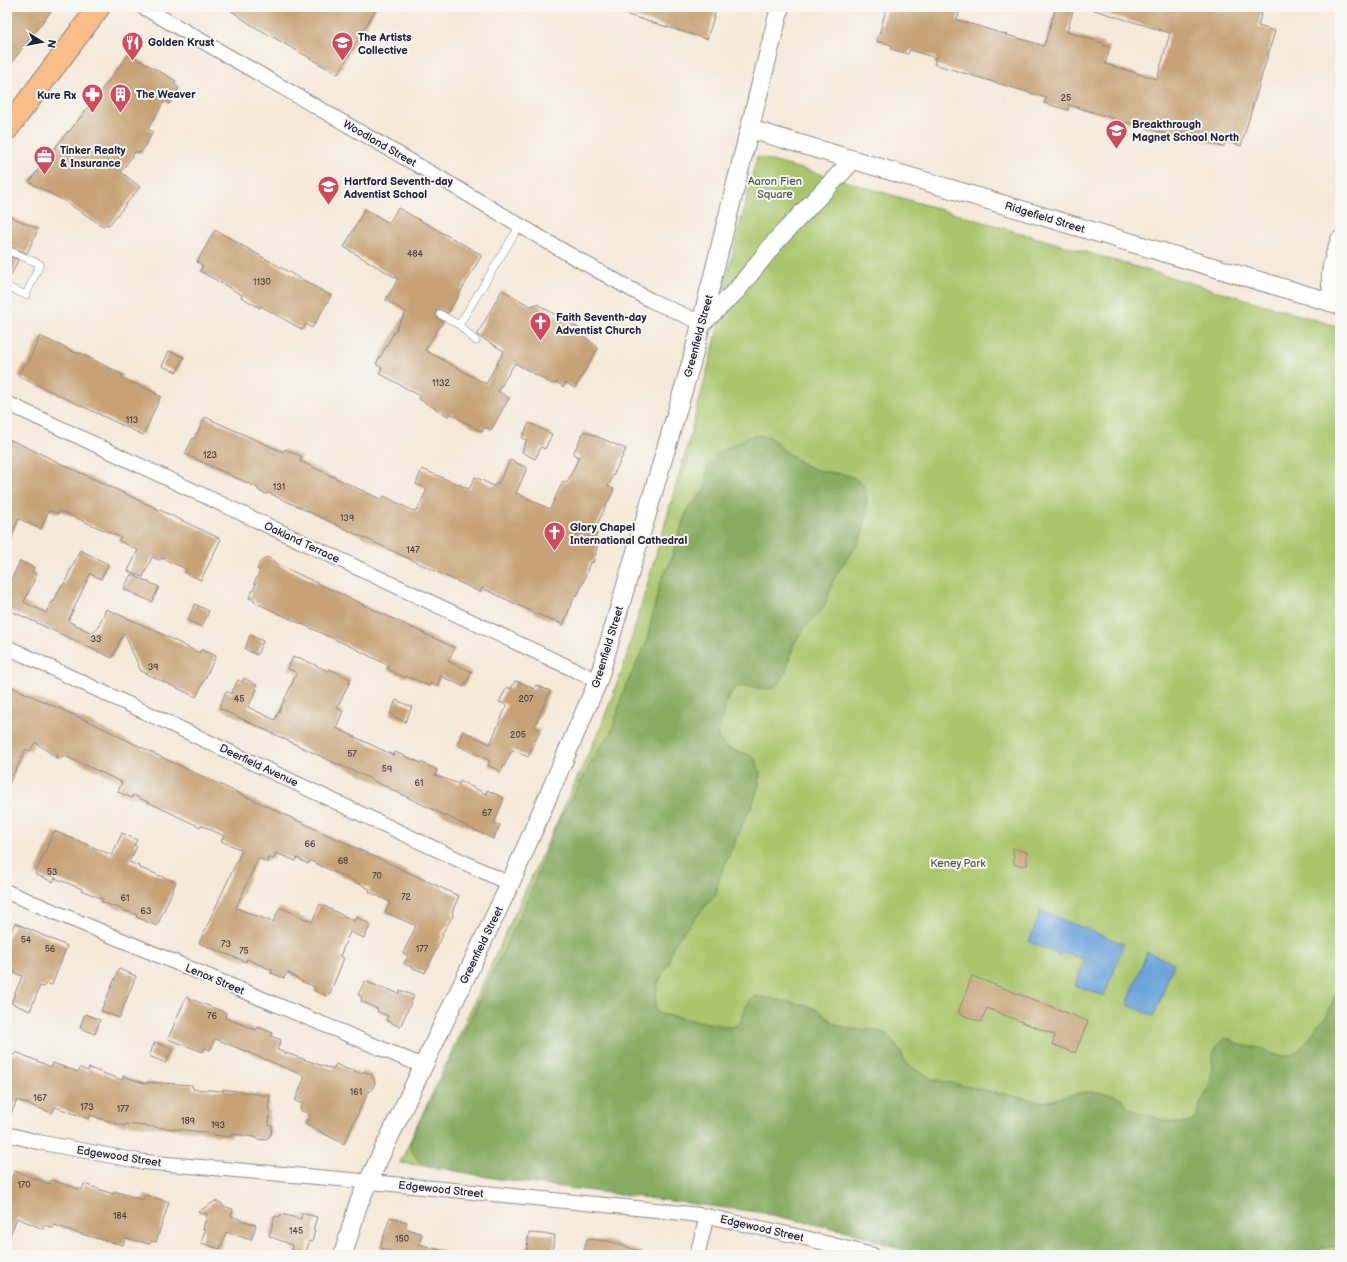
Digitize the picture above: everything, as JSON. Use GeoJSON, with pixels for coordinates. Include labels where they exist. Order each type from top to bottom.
{"type":"FeatureCollection","features":[{"type":"Feature","properties":{"kind":"highway"},"geometry":{"type":"LineString","coordinates":[[7,129],[99,7]]}},
{"type":"Feature","properties":{"kind":"street","name":"Woodland Street"},"geometry":{"type":"LineString","coordinates":[[143,7],[650,300],[702,323]]}},
{"type":"Feature","properties":{"kind":"street","name":"Greenfield Street"},"geometry":{"type":"LineString","coordinates":[[343,1255],[358,1206],[368,1182],[510,884],[598,682],[688,375],[780,7]]}},
{"type":"Feature","properties":{"kind":"street","name":"Ridgefield Street"},"geometry":{"type":"LineString","coordinates":[[750,129],[1339,303]]}},
{"type":"Feature","properties":{"kind":"street"},"geometry":{"type":"LineString","coordinates":[[702,323],[737,290],[776,240],[852,160]]}},
{"type":"Feature","properties":{"kind":"street"},"geometry":{"type":"LineString","coordinates":[[1339,303],[1332,295],[1330,274],[1340,240]]}},
{"type":"Feature","properties":{"kind":"street","name":"Oakland Terrace"},"geometry":{"type":"LineString","coordinates":[[7,403],[598,682]]}},
{"type":"Feature","properties":{"kind":"street","name":"Deerfield Avenue"},"geometry":{"type":"LineString","coordinates":[[7,647],[510,884]]}},
{"type":"Feature","properties":{"kind":"street","name":"Lenox Street"},"geometry":{"type":"LineString","coordinates":[[7,892],[423,1066]]}},
{"type":"Feature","properties":{"kind":"street","name":"Edgewood Street"},"geometry":{"type":"LineString","coordinates":[[7,1134],[38,1142],[144,1162],[368,1182],[707,1216],[873,1255]]}},
{"type":"Feature","properties":{"kind":"street"},"geometry":{"type":"LineString","coordinates":[[697,1255],[707,1216]]}},
{"type":"Feature","properties":{"kind":"lane"},"geometry":{"type":"LineString","coordinates":[[459,325],[520,225]]}},
{"type":"Feature","properties":{"kind":"lane"},"geometry":{"type":"LineString","coordinates":[[7,250],[40,264],[26,295],[7,287]]}},
{"type":"Feature","properties":{"kind":"lane"},"geometry":{"type":"LineString","coordinates":[[440,314],[459,325],[476,341]]}},
{"type":"Feature","properties":{"kind":"green space","name":"Keney Park"},"geometry":{"type":"Polygon","coordinates":[[[757,157],[824,175],[1340,327],[1340,1255],[925,1255],[831,1223],[710,1197],[400,1163],[601,726],[623,668],[686,451],[716,337],[730,265],[757,157]]]}},
{"type":"Feature","properties":{"kind":"green space"},"geometry":{"type":"Polygon","coordinates":[[[757,435],[771,438],[788,453],[812,468],[844,474],[861,483],[864,488],[867,503],[864,528],[862,536],[837,574],[825,604],[795,642],[782,680],[773,688],[761,689],[742,686],[736,688],[731,693],[727,701],[718,738],[725,747],[752,756],[756,760],[760,773],[759,784],[752,806],[719,879],[716,894],[673,946],[669,963],[658,984],[655,1004],[656,1010],[660,1014],[730,1027],[739,1022],[747,1004],[754,996],[790,1002],[812,1007],[840,1026],[851,1029],[874,1030],[887,1034],[901,1052],[906,1064],[932,1079],[1041,1102],[1083,1092],[1106,1093],[1121,1098],[1131,1109],[1142,1114],[1159,1119],[1187,1123],[1195,1119],[1197,1116],[1208,1089],[1214,1052],[1224,1038],[1230,1039],[1240,1045],[1259,1048],[1274,1055],[1292,1055],[1308,1040],[1318,1025],[1326,1017],[1340,985],[1340,1248],[1327,1247],[1308,1255],[916,1255],[856,1233],[757,1212],[498,1179],[422,1165],[410,1146],[414,1130],[434,1094],[526,903],[557,824],[597,752],[611,733],[625,687],[646,644],[660,583],[670,562],[684,518],[690,506],[704,490],[708,465],[715,456],[724,449],[746,438],[757,435]]]}},
{"type":"Feature","properties":{"kind":"water"},"geometry":{"type":"Polygon","coordinates":[[[1041,911],[1124,944],[1104,996],[1075,985],[1085,960],[1062,952],[1060,955],[1029,942],[1041,911]]]}},
{"type":"Feature","properties":{"kind":"water"},"geometry":{"type":"Polygon","coordinates":[[[1147,952],[1174,963],[1154,1016],[1127,1005],[1147,952]]]}},
{"type":"Feature","properties":{"kind":"building"},"geometry":{"type":"Polygon","coordinates":[[[7,7],[54,7],[7,68],[7,7]]]}},
{"type":"Feature","properties":{"kind":"building"},"geometry":{"type":"Polygon","coordinates":[[[226,7],[377,7],[338,74],[250,24],[226,7]]]}},
{"type":"Feature","properties":{"kind":"building"},"geometry":{"type":"Polygon","coordinates":[[[611,7],[717,7],[707,39],[611,10],[611,7]]]}},
{"type":"Feature","properties":{"kind":"building"},"geometry":{"type":"Polygon","coordinates":[[[887,7],[952,7],[951,10],[959,13],[957,20],[1044,46],[1056,7],[1074,7],[1067,32],[1103,43],[1103,45],[1110,47],[1105,64],[1157,79],[1170,33],[1094,10],[1094,7],[1263,7],[1258,26],[1275,31],[1241,146],[1225,141],[1224,146],[1222,147],[1181,133],[1180,138],[1069,105],[1068,110],[1044,103],[1047,98],[934,64],[936,58],[910,50],[908,54],[891,49],[892,45],[877,41],[887,7]]]}},
{"type":"Feature","properties":{"kind":"building"},"geometry":{"type":"Polygon","coordinates":[[[129,54],[176,81],[174,84],[179,88],[169,104],[165,100],[148,129],[153,132],[141,153],[135,152],[121,172],[140,187],[109,225],[105,224],[103,226],[64,201],[29,182],[129,54]]]}},
{"type":"Feature","properties":{"kind":"building"},"geometry":{"type":"Polygon","coordinates":[[[398,208],[482,255],[448,313],[440,309],[436,311],[436,317],[443,322],[425,350],[486,384],[504,351],[477,335],[502,290],[530,306],[537,304],[582,330],[584,336],[598,348],[575,388],[566,383],[563,387],[557,382],[552,384],[515,363],[498,391],[509,398],[491,430],[485,427],[482,432],[450,413],[448,416],[419,399],[420,396],[379,373],[382,368],[376,364],[406,312],[386,300],[398,279],[344,247],[365,209],[389,223],[398,208]]]}},
{"type":"Feature","properties":{"kind":"building"},"geometry":{"type":"Polygon","coordinates":[[[7,215],[38,229],[27,253],[7,245],[7,215]]]}},
{"type":"Feature","properties":{"kind":"building"},"geometry":{"type":"Polygon","coordinates":[[[215,230],[331,296],[312,328],[306,324],[303,330],[261,306],[260,308],[241,297],[242,295],[200,271],[203,266],[197,262],[215,230]]]}},
{"type":"Feature","properties":{"kind":"building"},"geometry":{"type":"Polygon","coordinates":[[[7,255],[18,260],[8,282],[7,282],[7,255]]]}},
{"type":"Feature","properties":{"kind":"building"},"geometry":{"type":"Polygon","coordinates":[[[40,336],[76,353],[80,353],[123,375],[121,378],[161,396],[143,435],[18,376],[24,364],[27,365],[40,336]]]}},
{"type":"Feature","properties":{"kind":"building"},"geometry":{"type":"Polygon","coordinates":[[[169,351],[184,357],[177,372],[162,366],[169,351]]]}},
{"type":"Feature","properties":{"kind":"building"},"geometry":{"type":"Polygon","coordinates":[[[205,417],[283,452],[285,449],[302,457],[300,461],[382,500],[384,496],[413,511],[417,511],[427,489],[416,484],[422,469],[469,489],[475,477],[494,486],[496,483],[498,484],[510,460],[527,468],[516,493],[550,509],[563,481],[567,483],[579,457],[573,454],[584,431],[626,449],[608,486],[614,489],[595,529],[598,531],[594,542],[598,544],[593,563],[590,562],[583,583],[577,596],[575,595],[563,625],[553,619],[552,621],[482,588],[480,592],[269,493],[266,494],[259,491],[258,488],[185,454],[205,417]]]}},
{"type":"Feature","properties":{"kind":"building"},"geometry":{"type":"Polygon","coordinates":[[[529,423],[552,434],[545,449],[541,447],[535,459],[522,452],[527,440],[522,438],[529,423]]]}},
{"type":"Feature","properties":{"kind":"building"},"geometry":{"type":"Polygon","coordinates":[[[7,438],[221,539],[201,580],[185,573],[186,569],[162,558],[160,560],[152,557],[143,577],[128,571],[138,550],[119,541],[120,537],[60,511],[58,514],[49,510],[41,529],[19,519],[7,545],[7,438]]]}},
{"type":"Feature","properties":{"kind":"building"},"geometry":{"type":"Polygon","coordinates":[[[80,550],[108,564],[101,579],[90,574],[68,621],[92,633],[94,630],[96,631],[106,609],[152,629],[199,653],[201,650],[216,656],[196,697],[141,671],[124,633],[112,658],[7,609],[7,589],[20,561],[34,568],[32,572],[37,574],[24,602],[46,613],[52,601],[54,602],[61,586],[63,586],[80,550]]]}},
{"type":"Feature","properties":{"kind":"building"},"geometry":{"type":"Polygon","coordinates":[[[267,557],[275,563],[455,648],[448,661],[472,672],[464,687],[441,676],[437,686],[431,683],[430,686],[406,676],[405,678],[387,669],[389,666],[356,649],[254,602],[255,600],[249,598],[256,584],[254,583],[260,571],[257,569],[261,561],[267,557]]]}},
{"type":"Feature","properties":{"kind":"building"},"geometry":{"type":"Polygon","coordinates":[[[131,574],[159,587],[152,602],[124,589],[131,574]]]}},
{"type":"Feature","properties":{"kind":"building"},"geometry":{"type":"Polygon","coordinates":[[[195,604],[209,611],[202,627],[187,620],[195,604]]]}},
{"type":"Feature","properties":{"kind":"building"},"geometry":{"type":"Polygon","coordinates":[[[250,635],[263,641],[257,655],[245,649],[250,635]]]}},
{"type":"Feature","properties":{"kind":"building"},"geometry":{"type":"Polygon","coordinates":[[[293,657],[297,659],[298,657],[328,671],[329,669],[351,679],[337,708],[343,711],[336,728],[393,755],[395,752],[421,762],[437,770],[435,775],[459,784],[460,781],[486,794],[487,790],[504,798],[494,823],[500,825],[493,839],[356,772],[219,708],[226,691],[231,694],[238,680],[242,682],[244,678],[257,685],[255,688],[257,689],[248,707],[275,720],[297,673],[288,669],[293,657]]]}},
{"type":"Feature","properties":{"kind":"building"},"geometry":{"type":"Polygon","coordinates":[[[515,681],[534,689],[536,685],[550,691],[534,728],[540,730],[528,757],[512,750],[501,772],[488,765],[490,761],[457,745],[463,731],[490,744],[507,705],[499,702],[507,687],[511,689],[515,681]]]}},
{"type":"Feature","properties":{"kind":"building"},"geometry":{"type":"Polygon","coordinates":[[[7,685],[92,723],[161,757],[459,896],[452,912],[453,916],[441,935],[443,935],[425,973],[404,964],[408,956],[403,953],[416,926],[385,912],[390,902],[369,892],[370,889],[313,862],[310,861],[308,864],[297,858],[296,861],[276,853],[273,860],[268,857],[267,862],[258,858],[236,908],[273,922],[280,907],[312,922],[320,904],[354,921],[356,917],[371,924],[364,938],[350,932],[340,956],[344,958],[330,993],[327,996],[314,991],[315,987],[303,982],[287,972],[284,978],[271,973],[272,970],[247,959],[246,962],[199,943],[242,850],[221,841],[224,836],[201,825],[200,827],[133,795],[132,798],[118,792],[122,782],[63,755],[61,759],[57,756],[57,758],[35,742],[30,751],[26,749],[7,788],[7,685]]]}},
{"type":"Feature","properties":{"kind":"building"},"geometry":{"type":"Polygon","coordinates":[[[396,700],[412,707],[405,722],[390,714],[396,700]]]}},
{"type":"Feature","properties":{"kind":"building"},"geometry":{"type":"Polygon","coordinates":[[[54,831],[112,855],[122,833],[137,840],[134,845],[137,847],[129,862],[176,882],[157,926],[136,917],[137,915],[102,902],[103,899],[81,890],[82,889],[55,878],[53,882],[35,874],[54,831]]]}},
{"type":"Feature","properties":{"kind":"building"},"geometry":{"type":"Polygon","coordinates":[[[1013,848],[1027,852],[1027,865],[1014,865],[1013,848]]]}},
{"type":"Feature","properties":{"kind":"building"},"geometry":{"type":"Polygon","coordinates":[[[15,923],[67,946],[52,985],[46,983],[44,987],[40,986],[30,1011],[11,1003],[22,976],[7,970],[7,940],[15,923]]]}},
{"type":"Feature","properties":{"kind":"building"},"geometry":{"type":"Polygon","coordinates":[[[119,969],[136,976],[119,1018],[101,1011],[119,969]]]}},
{"type":"Feature","properties":{"kind":"building"},"geometry":{"type":"Polygon","coordinates":[[[972,976],[1088,1021],[1075,1053],[1052,1044],[1055,1035],[987,1008],[981,1022],[958,1013],[972,976]]]}},
{"type":"Feature","properties":{"kind":"building"},"geometry":{"type":"Polygon","coordinates":[[[365,981],[399,994],[400,990],[414,996],[400,1027],[386,1020],[388,1016],[377,1011],[378,1009],[361,1001],[362,997],[358,995],[365,981]]]}},
{"type":"Feature","properties":{"kind":"building"},"geometry":{"type":"Polygon","coordinates":[[[186,997],[226,1013],[225,1018],[256,1030],[258,1027],[273,1033],[271,1036],[281,1040],[277,1050],[329,1068],[333,1069],[336,1064],[361,1074],[364,1071],[372,1075],[375,1083],[371,1091],[368,1092],[344,1144],[305,1124],[310,1115],[300,1110],[303,1104],[295,1101],[305,1076],[216,1039],[214,1040],[210,1050],[205,1048],[203,1052],[168,1039],[186,997]]]}},
{"type":"Feature","properties":{"kind":"building"},"geometry":{"type":"Polygon","coordinates":[[[85,1014],[100,1020],[95,1034],[80,1028],[85,1014]]]}},
{"type":"Feature","properties":{"kind":"building"},"geometry":{"type":"Polygon","coordinates":[[[155,1042],[172,1049],[166,1063],[149,1056],[155,1042]]]}},
{"type":"Feature","properties":{"kind":"building"},"geometry":{"type":"Polygon","coordinates":[[[16,1052],[51,1067],[53,1063],[78,1072],[80,1068],[88,1071],[89,1068],[122,1080],[123,1076],[147,1084],[147,1082],[192,1085],[193,1089],[223,1091],[223,1089],[270,1096],[268,1110],[270,1110],[269,1125],[272,1126],[271,1135],[265,1140],[257,1139],[255,1137],[231,1134],[231,1137],[213,1135],[213,1133],[125,1124],[124,1126],[90,1115],[89,1119],[55,1107],[52,1113],[17,1100],[7,1123],[7,1053],[14,1055],[16,1052]]]}},
{"type":"Feature","properties":{"kind":"building"},"geometry":{"type":"Polygon","coordinates":[[[14,1171],[50,1184],[51,1180],[82,1190],[84,1184],[113,1194],[114,1191],[143,1200],[145,1195],[169,1202],[156,1242],[151,1241],[150,1244],[125,1238],[123,1245],[54,1225],[53,1228],[44,1225],[43,1229],[17,1218],[7,1240],[7,1175],[12,1177],[14,1171]]]}},
{"type":"Feature","properties":{"kind":"building"},"geometry":{"type":"Polygon","coordinates":[[[215,1201],[221,1203],[223,1206],[233,1209],[231,1216],[256,1225],[251,1240],[226,1232],[220,1249],[201,1243],[205,1230],[203,1229],[207,1214],[198,1212],[215,1201]]]}},
{"type":"Feature","properties":{"kind":"building"},"geometry":{"type":"Polygon","coordinates":[[[302,1213],[317,1217],[313,1230],[315,1230],[312,1242],[309,1241],[306,1254],[291,1249],[292,1245],[269,1236],[275,1216],[280,1217],[281,1214],[301,1219],[302,1213]]]}},
{"type":"Feature","properties":{"kind":"building"},"geometry":{"type":"Polygon","coordinates":[[[390,1217],[407,1222],[405,1228],[422,1234],[419,1244],[444,1251],[444,1255],[405,1255],[380,1248],[390,1217]]]}},
{"type":"Feature","properties":{"kind":"building"},"geometry":{"type":"Polygon","coordinates":[[[529,1233],[555,1235],[553,1255],[526,1255],[529,1233]]]}},
{"type":"Feature","properties":{"kind":"building"},"geometry":{"type":"Polygon","coordinates":[[[587,1239],[608,1241],[642,1252],[641,1255],[583,1255],[587,1239]]]}},
{"type":"Feature","properties":{"kind":"place","name":"Golden Krust"},"geometry":{"type":"Point","coordinates":[132,62]}},
{"type":"Feature","properties":{"kind":"place","name":"The Artists Collective"},"geometry":{"type":"Point","coordinates":[342,62]}},
{"type":"Feature","properties":{"kind":"place","name":"Kure Rx"},"geometry":{"type":"Point","coordinates":[92,114]}},
{"type":"Feature","properties":{"kind":"place","name":"The Weaver"},"geometry":{"type":"Point","coordinates":[120,114]}},
{"type":"Feature","properties":{"kind":"place","name":"Breakthrough Magnet School North"},"geometry":{"type":"Point","coordinates":[1117,150]}},
{"type":"Feature","properties":{"kind":"place","name":"Tinker Realty & Insurance"},"geometry":{"type":"Point","coordinates":[44,176]}},
{"type":"Feature","properties":{"kind":"place","name":"Hartford Seventh-day Adventist School"},"geometry":{"type":"Point","coordinates":[329,206]}},
{"type":"Feature","properties":{"kind":"place","name":"Faith Seventh-day Adventist Church"},"geometry":{"type":"Point","coordinates":[541,342]}},
{"type":"Feature","properties":{"kind":"place","name":"Glory Chapel International Cathedral"},"geometry":{"type":"Point","coordinates":[555,552]}},
{"type":"Feature","properties":{"kind":"park label","name":"Aaron Fien Square"},"geometry":{"type":"Point","coordinates":[775,187]}}]}
